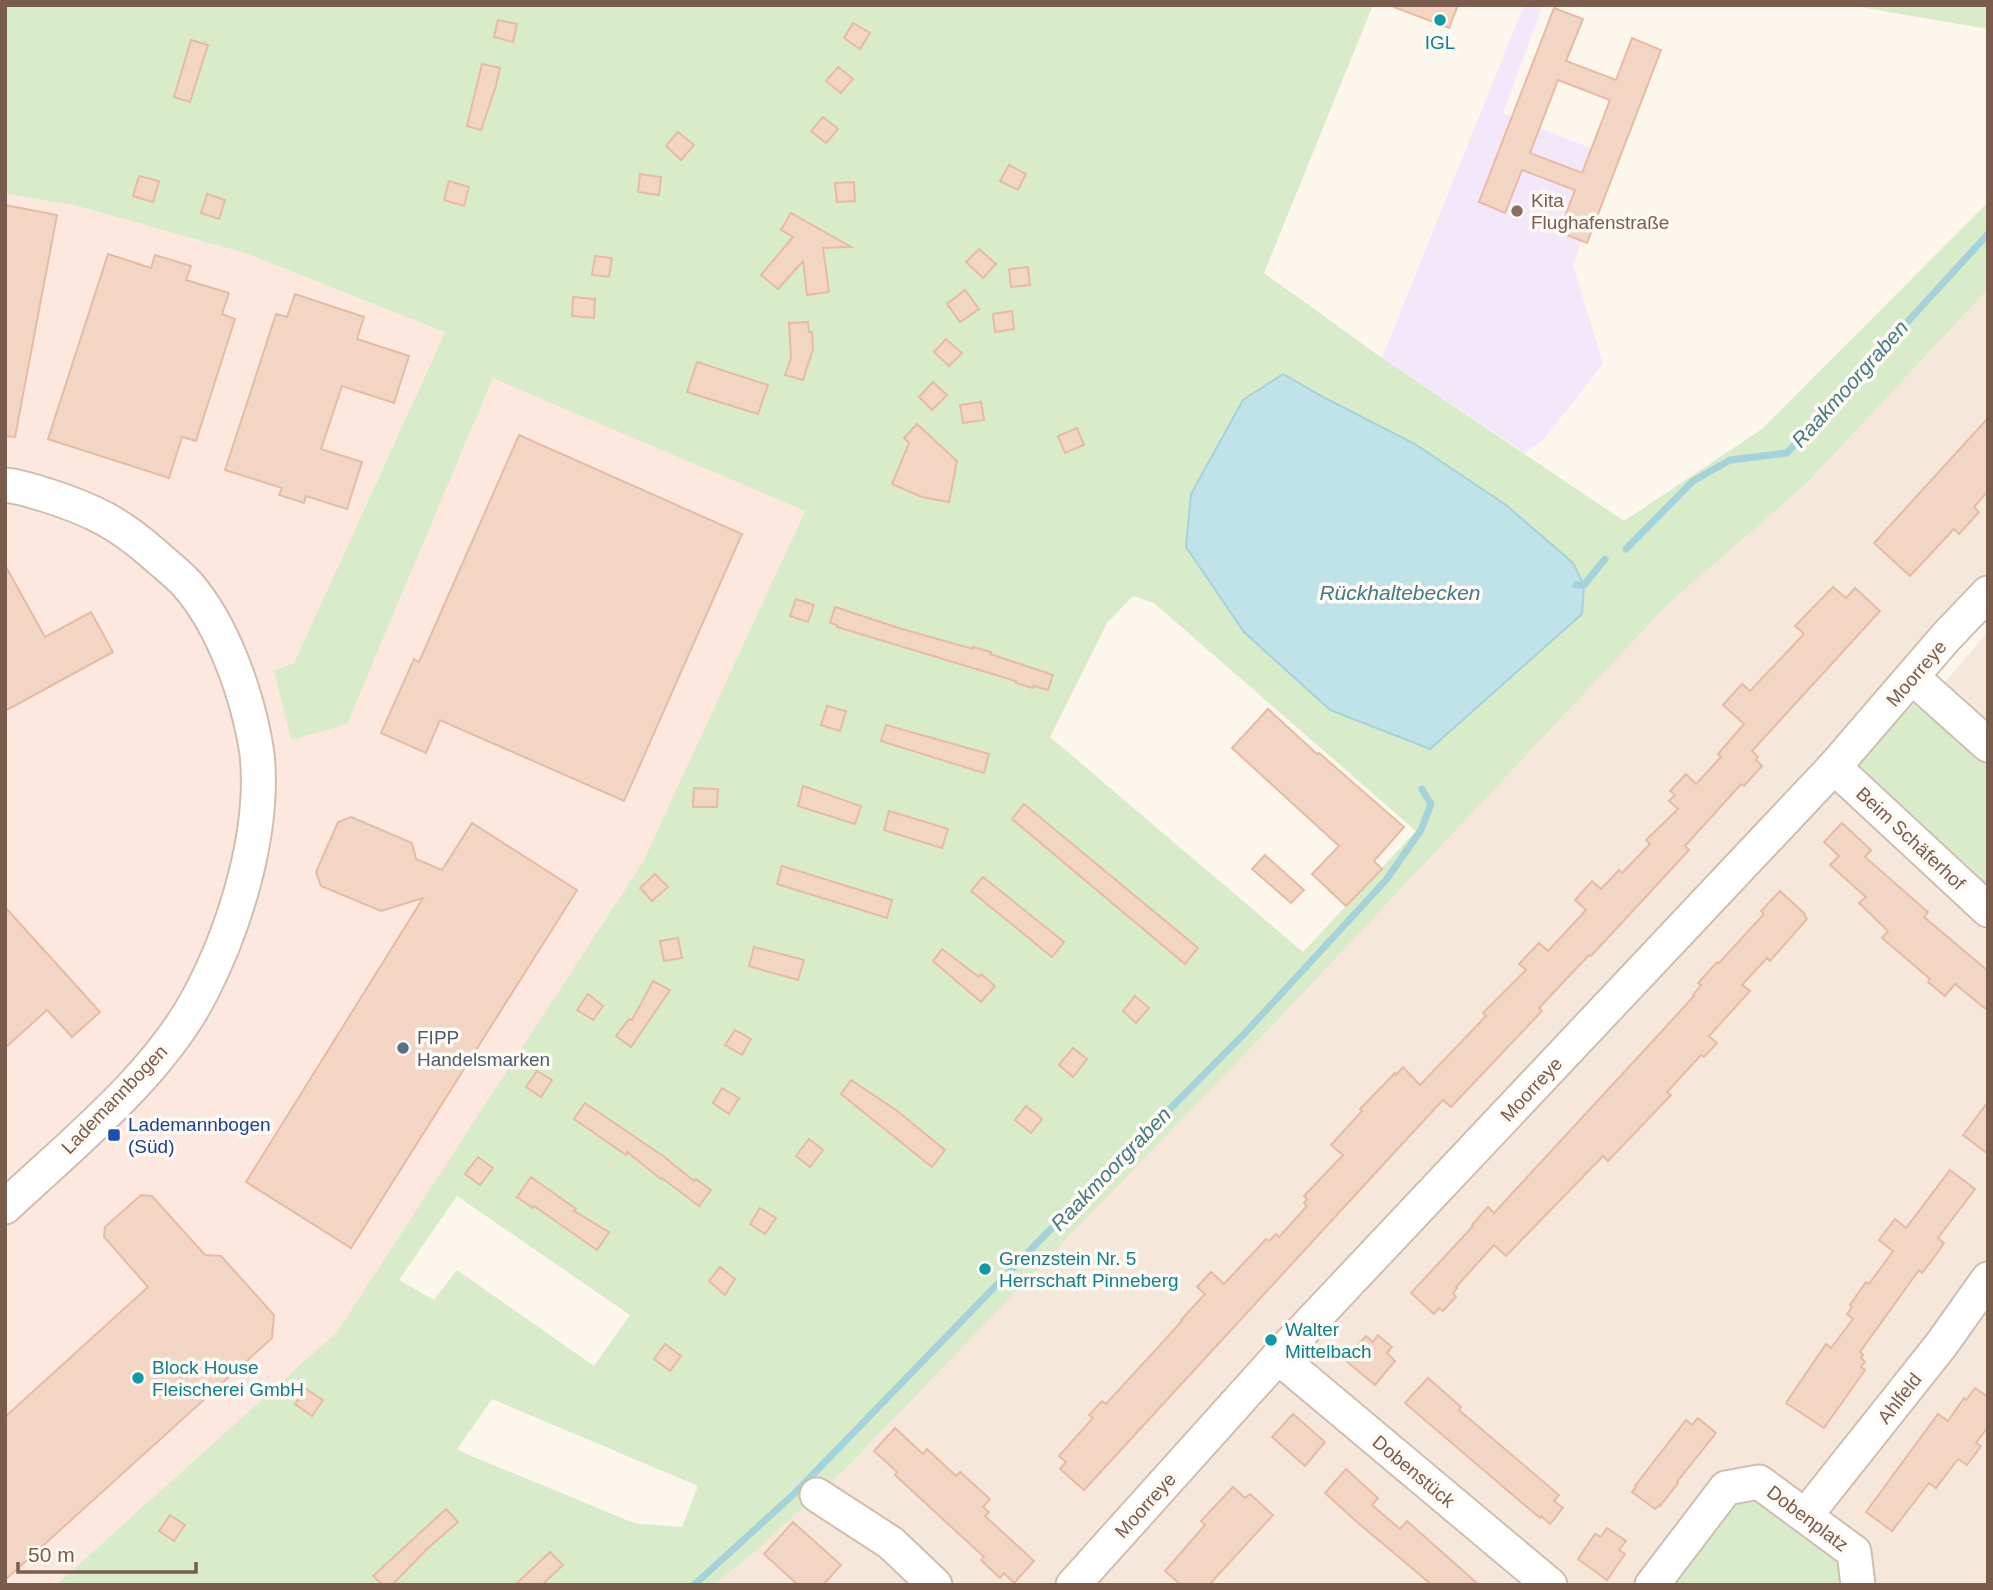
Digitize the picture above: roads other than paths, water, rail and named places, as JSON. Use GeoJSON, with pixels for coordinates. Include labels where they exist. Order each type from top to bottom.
{"type":"FeatureCollection","features":[{"type":"Feature","properties":{"kind":"street","name":"Lademannbogen"},"geometry":{"type":"LineString","coordinates":[[5,485],[17,486],[81,506],[116,523],[187,584],[210,615],[238,676],[257,754],[257,779],[253,838],[242,889],[234,917],[194,1006],[164,1051],[134,1084],[5,1207]]}},
{"type":"Feature","properties":{"kind":"street","name":"Moorreye"},"geometry":{"type":"LineString","coordinates":[[1073,1585],[1278,1357],[1833,767],[1988,593]]}},
{"type":"Feature","properties":{"kind":"street"},"geometry":{"type":"LineString","coordinates":[[1912,677],[1988,746]]}},
{"type":"Feature","properties":{"kind":"street","name":"Beim Schäferhof"},"geometry":{"type":"LineString","coordinates":[[1833,767],[1988,910]]}},
{"type":"Feature","properties":{"kind":"street","name":"Ahlfeld"},"geometry":{"type":"LineString","coordinates":[[1806,1516],[1941,1345],[1988,1279]]}},
{"type":"Feature","properties":{"kind":"street","name":"Dobenstück"},"geometry":{"type":"LineString","coordinates":[[1278,1357],[1550,1585]]}},
{"type":"Feature","properties":{"kind":"street","name":"Dobenplatz"},"geometry":{"type":"LineString","coordinates":[[1652,1585],[1726,1488],[1759,1482],[1854,1552],[1858,1585]]}},
{"type":"Feature","properties":{"kind":"street"},"geometry":{"type":"LineString","coordinates":[[817,1495],[891,1543],[935,1585]]}},
{"type":"Feature","properties":{"kind":"water","name":"Rückhaltebecken"},"geometry":{"type":"Polygon","coordinates":[[[1283,374],[1415,444],[1506,505],[1573,563],[1584,585],[1582,614],[1430,749],[1330,710],[1244,632],[1186,547],[1191,494],[1243,400],[1283,374]]]}},
{"type":"Feature","properties":{"kind":"waterway","name":"Raakmoorgraben"},"geometry":{"type":"LineString","coordinates":[[1626,549],[1693,481],[1730,460],[1787,453],[1988,234]]}},
{"type":"Feature","properties":{"kind":"waterway","name":"Raakmoorgraben"},"geometry":{"type":"LineString","coordinates":[[1576,585],[1584,585],[1605,559]]}},
{"type":"Feature","properties":{"kind":"waterway","name":"Raakmoorgraben"},"geometry":{"type":"LineString","coordinates":[[694,1585],[795,1493],[1245,1033],[1386,880],[1421,830],[1431,804],[1422,789]]}},
{"type":"Feature","properties":{"kind":"place","name":"IGL"},"geometry":{"type":"Point","coordinates":[1440,20]}},
{"type":"Feature","properties":{"kind":"place","name":"Kita Flughafenstraße"},"geometry":{"type":"Point","coordinates":[1517,211]}},
{"type":"Feature","properties":{"kind":"place","name":"FIPP Handelsmarken"},"geometry":{"type":"Point","coordinates":[403,1048]}},
{"type":"Feature","properties":{"kind":"place","name":"Lademannbogen (Süd)"},"geometry":{"type":"Point","coordinates":[114,1135]}},
{"type":"Feature","properties":{"kind":"place","name":"Grenzstein Nr. 5 Herrschaft Pinneberg"},"geometry":{"type":"Point","coordinates":[985,1269]}},
{"type":"Feature","properties":{"kind":"place","name":"Walter Mittelbach"},"geometry":{"type":"Point","coordinates":[1271,1340]}},
{"type":"Feature","properties":{"kind":"place","name":"Block House Fleischerei GmbH"},"geometry":{"type":"Point","coordinates":[138,1378]}}]}
